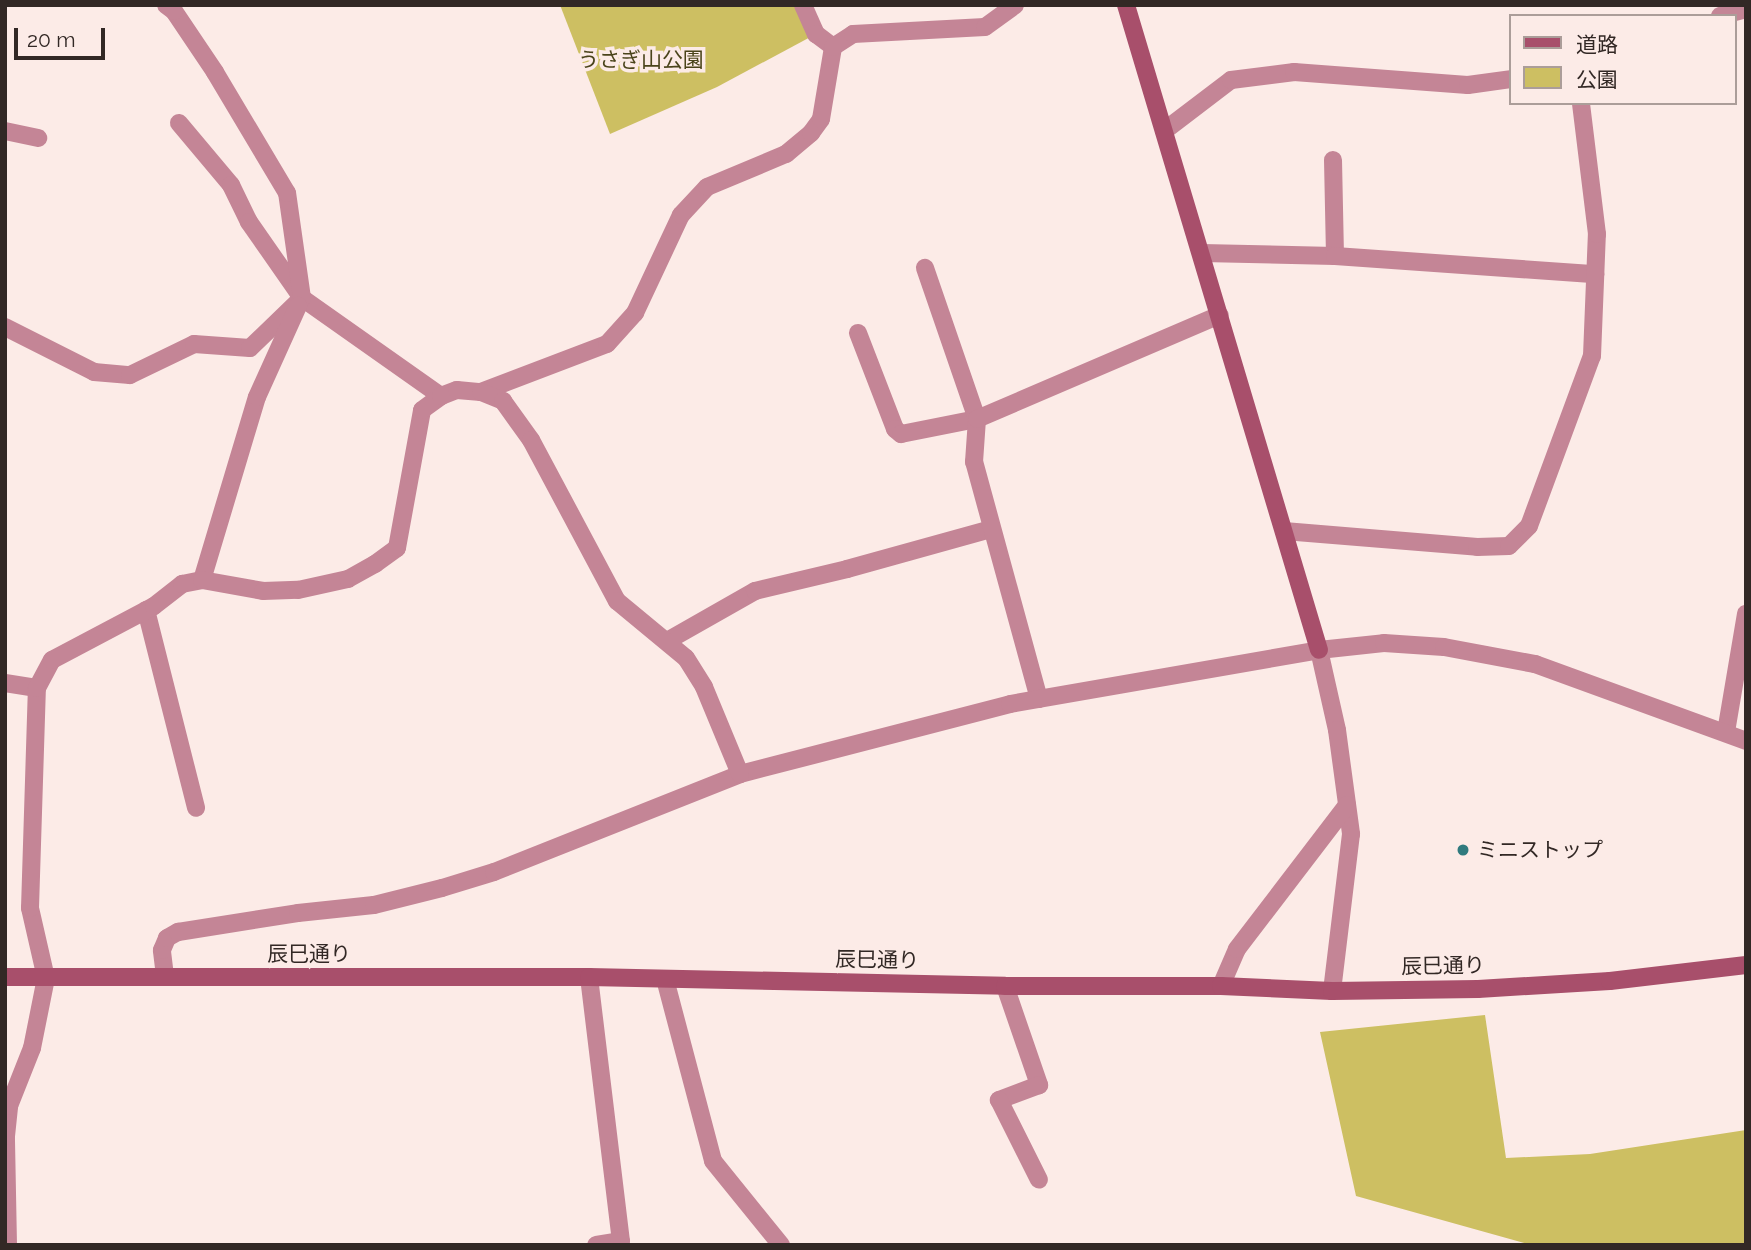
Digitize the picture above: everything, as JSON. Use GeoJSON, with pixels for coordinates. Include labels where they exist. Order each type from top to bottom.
{"type":"FeatureCollection","features":[{"type":"Feature","properties":{"kind":"street"},"geometry":{"type":"LineString","coordinates":[[166,5],[174,11],[215,72],[287,192],[302,298],[257,397],[202,580]]}},
{"type":"Feature","properties":{"kind":"street"},"geometry":{"type":"LineString","coordinates":[[803,5],[816,34],[833,47]]}},
{"type":"Feature","properties":{"kind":"street"},"geometry":{"type":"LineString","coordinates":[[481,391],[607,344],[635,313],[681,215],[707,187],[786,154],[811,133],[821,119],[833,47],[853,34],[985,27],[1015,5]]}},
{"type":"Feature","properties":{"kind":"street"},"geometry":{"type":"LineString","coordinates":[[1126,5],[1319,650],[1337,730],[1351,834],[1332,990]]}},
{"type":"Feature","properties":{"kind":"street"},"geometry":{"type":"LineString","coordinates":[[1727,14],[1746,9]]}},
{"type":"Feature","properties":{"kind":"street"},"geometry":{"type":"LineString","coordinates":[[1164,131],[1231,80],[1294,72],[1468,85],[1510,79]]}},
{"type":"Feature","properties":{"kind":"street"},"geometry":{"type":"LineString","coordinates":[[1284,531],[1477,547],[1508,545],[1529,526],[1592,356],[1597,234],[1581,105]]}},
{"type":"Feature","properties":{"kind":"street"},"geometry":{"type":"LineString","coordinates":[[179,123],[231,184],[249,222],[302,298],[441,396]]}},
{"type":"Feature","properties":{"kind":"street"},"geometry":{"type":"LineString","coordinates":[[5,131],[38,138]]}},
{"type":"Feature","properties":{"kind":"street"},"geometry":{"type":"LineString","coordinates":[[1333,160],[1335,256]]}},
{"type":"Feature","properties":{"kind":"street"},"geometry":{"type":"LineString","coordinates":[[1202,253],[1335,256],[1595,274]]}},
{"type":"Feature","properties":{"kind":"street"},"geometry":{"type":"LineString","coordinates":[[925,268],[977,419],[974,462],[1039,699]]}},
{"type":"Feature","properties":{"kind":"street"},"geometry":{"type":"LineString","coordinates":[[5,327],[52,354],[94,372],[130,376],[194,344],[250,348],[302,298]]}},
{"type":"Feature","properties":{"kind":"street"},"geometry":{"type":"LineString","coordinates":[[858,333],[895,429],[901,434],[977,419],[1220,315]]}},
{"type":"Feature","properties":{"kind":"street"},"geometry":{"type":"LineString","coordinates":[[8,1245],[6,1136],[9,1107],[32,1048],[46,978],[30,908],[37,688],[52,660],[146,610],[182,584],[202,580],[263,591],[298,590],[348,579],[397,548],[422,410],[441,396],[457,390],[481,391],[503,401],[530,440],[617,601],[686,658],[704,687],[740,774]]}},
{"type":"Feature","properties":{"kind":"street"},"geometry":{"type":"LineString","coordinates":[[667,642],[755,591],[991,529]]}},
{"type":"Feature","properties":{"kind":"street"},"geometry":{"type":"LineString","coordinates":[[146,610],[196,808]]}},
{"type":"Feature","properties":{"kind":"street"},"geometry":{"type":"LineString","coordinates":[[1726,732],[1746,614]]}},
{"type":"Feature","properties":{"kind":"street"},"geometry":{"type":"LineString","coordinates":[[165,976],[162,950],[167,938],[178,932],[298,913],[374,905],[494,872],[740,774],[1039,699],[1319,650],[1384,643],[1444,647],[1535,664],[1746,741]]}},
{"type":"Feature","properties":{"kind":"street"},"geometry":{"type":"LineString","coordinates":[[5,683],[37,688]]}},
{"type":"Feature","properties":{"kind":"street"},"geometry":{"type":"LineString","coordinates":[[1221,986],[1237,949],[1347,806]]}},
{"type":"Feature","properties":{"kind":"street","name":"辰巳通り"},"geometry":{"type":"LineString","coordinates":[[5,976],[589,977],[1332,990],[1478,989],[1597,982],[1746,965]]}},
{"type":"Feature","properties":{"kind":"street"},"geometry":{"type":"LineString","coordinates":[[589,977],[621,1241],[596,1245]]}},
{"type":"Feature","properties":{"kind":"street"},"geometry":{"type":"LineString","coordinates":[[665,979],[713,1161],[781,1245]]}},
{"type":"Feature","properties":{"kind":"street"},"geometry":{"type":"LineString","coordinates":[[1005,986],[1039,1085],[999,1100],[1039,1180]]}},
{"type":"Feature","properties":{"kind":"green space","name":"うさぎ山公園"},"geometry":{"type":"Polygon","coordinates":[[[560,5],[807,5],[816,34],[717,87],[610,134],[560,5]]]}},
{"type":"Feature","properties":{"kind":"green space"},"geometry":{"type":"Polygon","coordinates":[[[1485,1015],[1506,1158],[1590,1154],[1746,1130],[1746,1245],[1531,1245],[1356,1196],[1320,1032],[1485,1015]]]}},
{"type":"Feature","properties":{"kind":"place","name":"ミニストップ"},"geometry":{"type":"Point","coordinates":[1463,850]}}]}
